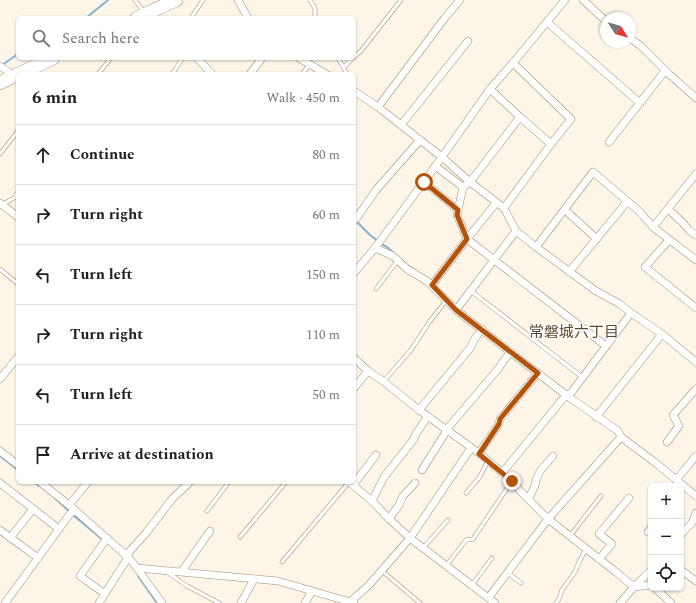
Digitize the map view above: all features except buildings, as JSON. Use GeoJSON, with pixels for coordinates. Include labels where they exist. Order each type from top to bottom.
{"type":"FeatureCollection","features":[{"type":"Feature","properties":{"kind":"highway"},"geometry":{"type":"LineString","coordinates":[[146,16],[176,0]]}},
{"type":"Feature","properties":{"kind":"highway"},"geometry":{"type":"LineString","coordinates":[[26,72],[48,60]]}},
{"type":"Feature","properties":{"kind":"highway"},"geometry":{"type":"LineString","coordinates":[[0,83],[16,77]]}},
{"type":"Feature","properties":{"kind":"street"},"geometry":{"type":"LineString","coordinates":[[238,0],[247,16]]}},
{"type":"Feature","properties":{"kind":"street"},"geometry":{"type":"LineString","coordinates":[[378,107],[460,0]]}},
{"type":"Feature","properties":{"kind":"street"},"geometry":{"type":"LineString","coordinates":[[356,270],[424,182],[490,90],[565,0]]}},
{"type":"Feature","properties":{"kind":"street"},"geometry":{"type":"LineString","coordinates":[[583,0],[600,16]]}},
{"type":"Feature","properties":{"kind":"street"},"geometry":{"type":"LineString","coordinates":[[547,22],[640,103]]}},
{"type":"Feature","properties":{"kind":"street"},"geometry":{"type":"LineString","coordinates":[[401,125],[468,41]]}},
{"type":"Feature","properties":{"kind":"street"},"geometry":{"type":"LineString","coordinates":[[636,42],[665,71],[696,98]]}},
{"type":"Feature","properties":{"kind":"street"},"geometry":{"type":"LineString","coordinates":[[199,60],[210,72]]}},
{"type":"Feature","properties":{"kind":"street"},"geometry":{"type":"LineString","coordinates":[[252,72],[260,60]]}},
{"type":"Feature","properties":{"kind":"street"},"geometry":{"type":"LineString","coordinates":[[303,60],[323,72]]}},
{"type":"Feature","properties":{"kind":"street"},"geometry":{"type":"LineString","coordinates":[[504,208],[571,119],[513,63]]}},
{"type":"Feature","properties":{"kind":"street"},"geometry":{"type":"LineString","coordinates":[[0,66],[16,75]]}},
{"type":"Feature","properties":{"kind":"street"},"geometry":{"type":"LineString","coordinates":[[609,142],[665,71]]}},
{"type":"Feature","properties":{"kind":"street"},"geometry":{"type":"LineString","coordinates":[[490,90],[551,144]]}},
{"type":"Feature","properties":{"kind":"street"},"geometry":{"type":"LineString","coordinates":[[356,92],[378,107],[442,157],[470,182],[504,208],[516,231],[536,247],[596,291],[620,304],[662,334],[696,362]]}},
{"type":"Feature","properties":{"kind":"street"},"geometry":{"type":"LineString","coordinates":[[520,117],[470,182],[463,187],[457,215],[467,239],[606,346]]}},
{"type":"Feature","properties":{"kind":"street"},"geometry":{"type":"LineString","coordinates":[[356,219],[376,190],[420,140]]}},
{"type":"Feature","properties":{"kind":"street"},"geometry":{"type":"LineString","coordinates":[[435,166],[463,187]]}},
{"type":"Feature","properties":{"kind":"street"},"geometry":{"type":"LineString","coordinates":[[536,247],[593,172],[640,212],[653,227],[696,260]]}},
{"type":"Feature","properties":{"kind":"street"},"geometry":{"type":"LineString","coordinates":[[653,227],[696,174]]}},
{"type":"Feature","properties":{"kind":"street"},"geometry":{"type":"LineString","coordinates":[[424,182],[458,210]]}},
{"type":"Feature","properties":{"kind":"street"},"geometry":{"type":"LineString","coordinates":[[569,272],[628,202]]}},
{"type":"Feature","properties":{"kind":"street"},"geometry":{"type":"LineString","coordinates":[[432,285],[496,203]]}},
{"type":"Feature","properties":{"kind":"street"},"geometry":{"type":"LineString","coordinates":[[1,204],[16,216]]}},
{"type":"Feature","properties":{"kind":"street"},"geometry":{"type":"LineString","coordinates":[[668,209],[696,235]]}},
{"type":"Feature","properties":{"kind":"street"},"geometry":{"type":"LineString","coordinates":[[565,210],[597,239]]}},
{"type":"Feature","properties":{"kind":"street"},"geometry":{"type":"LineString","coordinates":[[456,310],[516,231]]}},
{"type":"Feature","properties":{"kind":"street"},"geometry":{"type":"LineString","coordinates":[[669,240],[646,268],[696,308]]}},
{"type":"Feature","properties":{"kind":"street"},"geometry":{"type":"LineString","coordinates":[[374,248],[393,256],[408,269],[427,281],[456,310],[566,395],[618,432],[622,437],[696,496]]}},
{"type":"Feature","properties":{"kind":"street"},"geometry":{"type":"LineString","coordinates":[[502,473],[566,395],[571,393],[631,313]]}},
{"type":"Feature","properties":{"kind":"street"},"geometry":{"type":"LineString","coordinates":[[419,410],[471,348],[474,340],[482,329]]}},
{"type":"Feature","properties":{"kind":"street"},"geometry":{"type":"LineString","coordinates":[[596,417],[662,334]]}},
{"type":"Feature","properties":{"kind":"street"},"geometry":{"type":"LineString","coordinates":[[422,470],[447,429],[510,352]]}},
{"type":"Feature","properties":{"kind":"street"},"geometry":{"type":"LineString","coordinates":[[0,379],[16,359]]}},
{"type":"Feature","properties":{"kind":"street"},"geometry":{"type":"LineString","coordinates":[[356,360],[368,371],[384,381],[419,410],[447,429],[488,461],[512,481],[548,519],[634,587],[648,585]]}},
{"type":"Feature","properties":{"kind":"street"},"geometry":{"type":"LineString","coordinates":[[356,386],[368,371]]}},
{"type":"Feature","properties":{"kind":"street"},"geometry":{"type":"LineString","coordinates":[[479,454],[499,424],[500,419],[538,373]]}},
{"type":"Feature","properties":{"kind":"street"},"geometry":{"type":"LineString","coordinates":[[667,442],[679,426],[673,414],[696,389]]}},
{"type":"Feature","properties":{"kind":"street"},"geometry":{"type":"LineString","coordinates":[[372,501],[384,477],[414,439],[415,435],[428,416]]}},
{"type":"Feature","properties":{"kind":"street"},"geometry":{"type":"LineString","coordinates":[[489,598],[548,519],[622,437]]}},
{"type":"Feature","properties":{"kind":"street"},"geometry":{"type":"LineString","coordinates":[[137,568],[278,581],[352,602],[410,538],[471,448]]}},
{"type":"Feature","properties":{"kind":"street"},"geometry":{"type":"LineString","coordinates":[[0,451],[16,463]]}},
{"type":"Feature","properties":{"kind":"street"},"geometry":{"type":"LineString","coordinates":[[356,477],[376,455]]}},
{"type":"Feature","properties":{"kind":"street"},"geometry":{"type":"LineString","coordinates":[[528,499],[535,486],[540,471],[553,456]]}},
{"type":"Feature","properties":{"kind":"street"},"geometry":{"type":"LineString","coordinates":[[676,480],[696,456]]}},
{"type":"Feature","properties":{"kind":"street"},"geometry":{"type":"LineString","coordinates":[[0,483],[59,529]]}},
{"type":"Feature","properties":{"kind":"street"},"geometry":{"type":"LineString","coordinates":[[389,519],[399,505],[403,496],[415,483]]}},
{"type":"Feature","properties":{"kind":"street"},"geometry":{"type":"LineString","coordinates":[[42,484],[128,557],[162,603]]}},
{"type":"Feature","properties":{"kind":"street"},"geometry":{"type":"LineString","coordinates":[[5,603],[59,529],[87,484]]}},
{"type":"Feature","properties":{"kind":"street"},"geometry":{"type":"LineString","coordinates":[[99,603],[128,557],[129,552],[146,533],[172,499],[188,484]]}},
{"type":"Feature","properties":{"kind":"street"},"geometry":{"type":"LineString","coordinates":[[351,484],[372,501],[410,538],[495,603]]}},
{"type":"Feature","properties":{"kind":"street"},"geometry":{"type":"LineString","coordinates":[[599,559],[612,544],[599,534],[629,498]]}},
{"type":"Feature","properties":{"kind":"street"},"geometry":{"type":"LineString","coordinates":[[10,538],[33,509]]}},
{"type":"Feature","properties":{"kind":"street"},"geometry":{"type":"LineString","coordinates":[[684,529],[692,523],[696,513]]}},
{"type":"Feature","properties":{"kind":"street"},"geometry":{"type":"LineString","coordinates":[[0,530],[38,558]]}},
{"type":"Feature","properties":{"kind":"street"},"geometry":{"type":"LineString","coordinates":[[182,572],[210,531]]}},
{"type":"Feature","properties":{"kind":"street"},"geometry":{"type":"LineString","coordinates":[[105,594],[80,576],[107,538]]}},
{"type":"Feature","properties":{"kind":"street"},"geometry":{"type":"LineString","coordinates":[[684,572],[696,581]]}},
{"type":"Feature","properties":{"kind":"street"},"geometry":{"type":"LineString","coordinates":[[620,603],[648,573]]}},
{"type":"Feature","properties":{"kind":"street"},"geometry":{"type":"LineString","coordinates":[[241,603],[254,579]]}},
{"type":"Feature","properties":{"kind":"street"},"geometry":{"type":"LineString","coordinates":[[305,603],[312,591]]}},
{"type":"Feature","properties":{"kind":"street"},"geometry":{"type":"LineString","coordinates":[[658,591],[671,603]]}},
{"type":"Feature","properties":{"kind":"lane"},"geometry":{"type":"LineString","coordinates":[[135,0],[143,16]]}},
{"type":"Feature","properties":{"kind":"lane"},"geometry":{"type":"LineString","coordinates":[[192,16],[203,0]]}},
{"type":"Feature","properties":{"kind":"lane"},"geometry":{"type":"LineString","coordinates":[[310,0],[315,8],[315,16]]}},
{"type":"Feature","properties":{"kind":"lane"},"geometry":{"type":"LineString","coordinates":[[356,56],[401,0]]}},
{"type":"Feature","properties":{"kind":"lane"},"geometry":{"type":"LineString","coordinates":[[100,72],[109,60]]}},
{"type":"Feature","properties":{"kind":"lane"},"geometry":{"type":"LineString","coordinates":[[173,72],[182,60]]}},
{"type":"Feature","properties":{"kind":"lane"},"geometry":{"type":"LineString","coordinates":[[339,60],[346,72]]}},
{"type":"Feature","properties":{"kind":"lane"},"geometry":{"type":"LineString","coordinates":[[344,67],[352,60]]}},
{"type":"Feature","properties":{"kind":"lane"},"geometry":{"type":"LineString","coordinates":[[304,72],[310,64]]}},
{"type":"Feature","properties":{"kind":"lane"},"geometry":{"type":"LineString","coordinates":[[0,154],[16,134]]}},
{"type":"Feature","properties":{"kind":"lane"},"geometry":{"type":"LineString","coordinates":[[1,204],[14,198],[16,195]]}},
{"type":"Feature","properties":{"kind":"lane"},"geometry":{"type":"LineString","coordinates":[[376,289],[398,260]]}},
{"type":"Feature","properties":{"kind":"lane"},"geometry":{"type":"LineString","coordinates":[[0,269],[16,282]]}},
{"type":"Feature","properties":{"kind":"lane"},"geometry":{"type":"LineString","coordinates":[[471,290],[582,377]]}},
{"type":"Feature","properties":{"kind":"lane"},"geometry":{"type":"LineString","coordinates":[[384,381],[411,350],[446,300]]}},
{"type":"Feature","properties":{"kind":"lane"},"geometry":{"type":"LineString","coordinates":[[466,493],[479,478],[488,461]]}},
{"type":"Feature","properties":{"kind":"lane"},"geometry":{"type":"LineString","coordinates":[[446,566],[466,540],[473,539],[512,481]]}},
{"type":"Feature","properties":{"kind":"lane"},"geometry":{"type":"LineString","coordinates":[[207,511],[227,484]]}},
{"type":"Feature","properties":{"kind":"lane"},"geometry":{"type":"LineString","coordinates":[[240,536],[284,484]]}},
{"type":"Feature","properties":{"kind":"lane"},"geometry":{"type":"LineString","coordinates":[[282,562],[349,484]]}},
{"type":"Feature","properties":{"kind":"lane"},"geometry":{"type":"LineString","coordinates":[[570,536],[601,496]]}},
{"type":"Feature","properties":{"kind":"lane"},"geometry":{"type":"LineString","coordinates":[[423,548],[448,520]]}},
{"type":"Feature","properties":{"kind":"lane"},"geometry":{"type":"LineString","coordinates":[[556,603],[560,599],[562,590],[575,572],[586,549]]}},
{"type":"Feature","properties":{"kind":"lane"},"geometry":{"type":"LineString","coordinates":[[472,585],[492,558]]}},
{"type":"Feature","properties":{"kind":"lane"},"geometry":{"type":"LineString","coordinates":[[163,570],[187,586],[219,603]]}},
{"type":"Feature","properties":{"kind":"lane"},"geometry":{"type":"LineString","coordinates":[[381,570],[420,603]]}},
{"type":"Feature","properties":{"kind":"lane"},"geometry":{"type":"LineString","coordinates":[[508,573],[522,583]]}},
{"type":"Feature","properties":{"kind":"waterway"},"geometry":{"type":"LineString","coordinates":[[88,16],[108,0]]}},
{"type":"Feature","properties":{"kind":"waterway"},"geometry":{"type":"LineString","coordinates":[[2,65],[16,55]]}},
{"type":"Feature","properties":{"kind":"waterway"},"geometry":{"type":"LineString","coordinates":[[356,221],[378,241]]}},
{"type":"Feature","properties":{"kind":"waterway"},"geometry":{"type":"LineString","coordinates":[[381,244],[395,254]]}},
{"type":"Feature","properties":{"kind":"waterway"},"geometry":{"type":"LineString","coordinates":[[407,265],[415,270]]}},
{"type":"Feature","properties":{"kind":"waterway"},"geometry":{"type":"LineString","coordinates":[[0,456],[16,468]]}},
{"type":"Feature","properties":{"kind":"waterway"},"geometry":{"type":"LineString","coordinates":[[55,498],[70,512]]}},
{"type":"Feature","properties":{"kind":"waterway"},"geometry":{"type":"LineString","coordinates":[[73,515],[103,540]]}},
{"type":"Feature","properties":{"kind":"waterway"},"geometry":{"type":"LineString","coordinates":[[138,576],[157,603]]}},
{"type":"Feature","properties":{"kind":"district","name":"常磐城六丁目"},"geometry":{"type":"Point","coordinates":[574,332]}},
{"type":"Feature","properties":{"kind":"route"},"geometry":{"type":"LineString","coordinates":[[424,182],[458,210],[457,215],[467,239],[432,285],[456,310],[538,373],[500,419],[499,424],[479,454],[512,481]]}}]}
